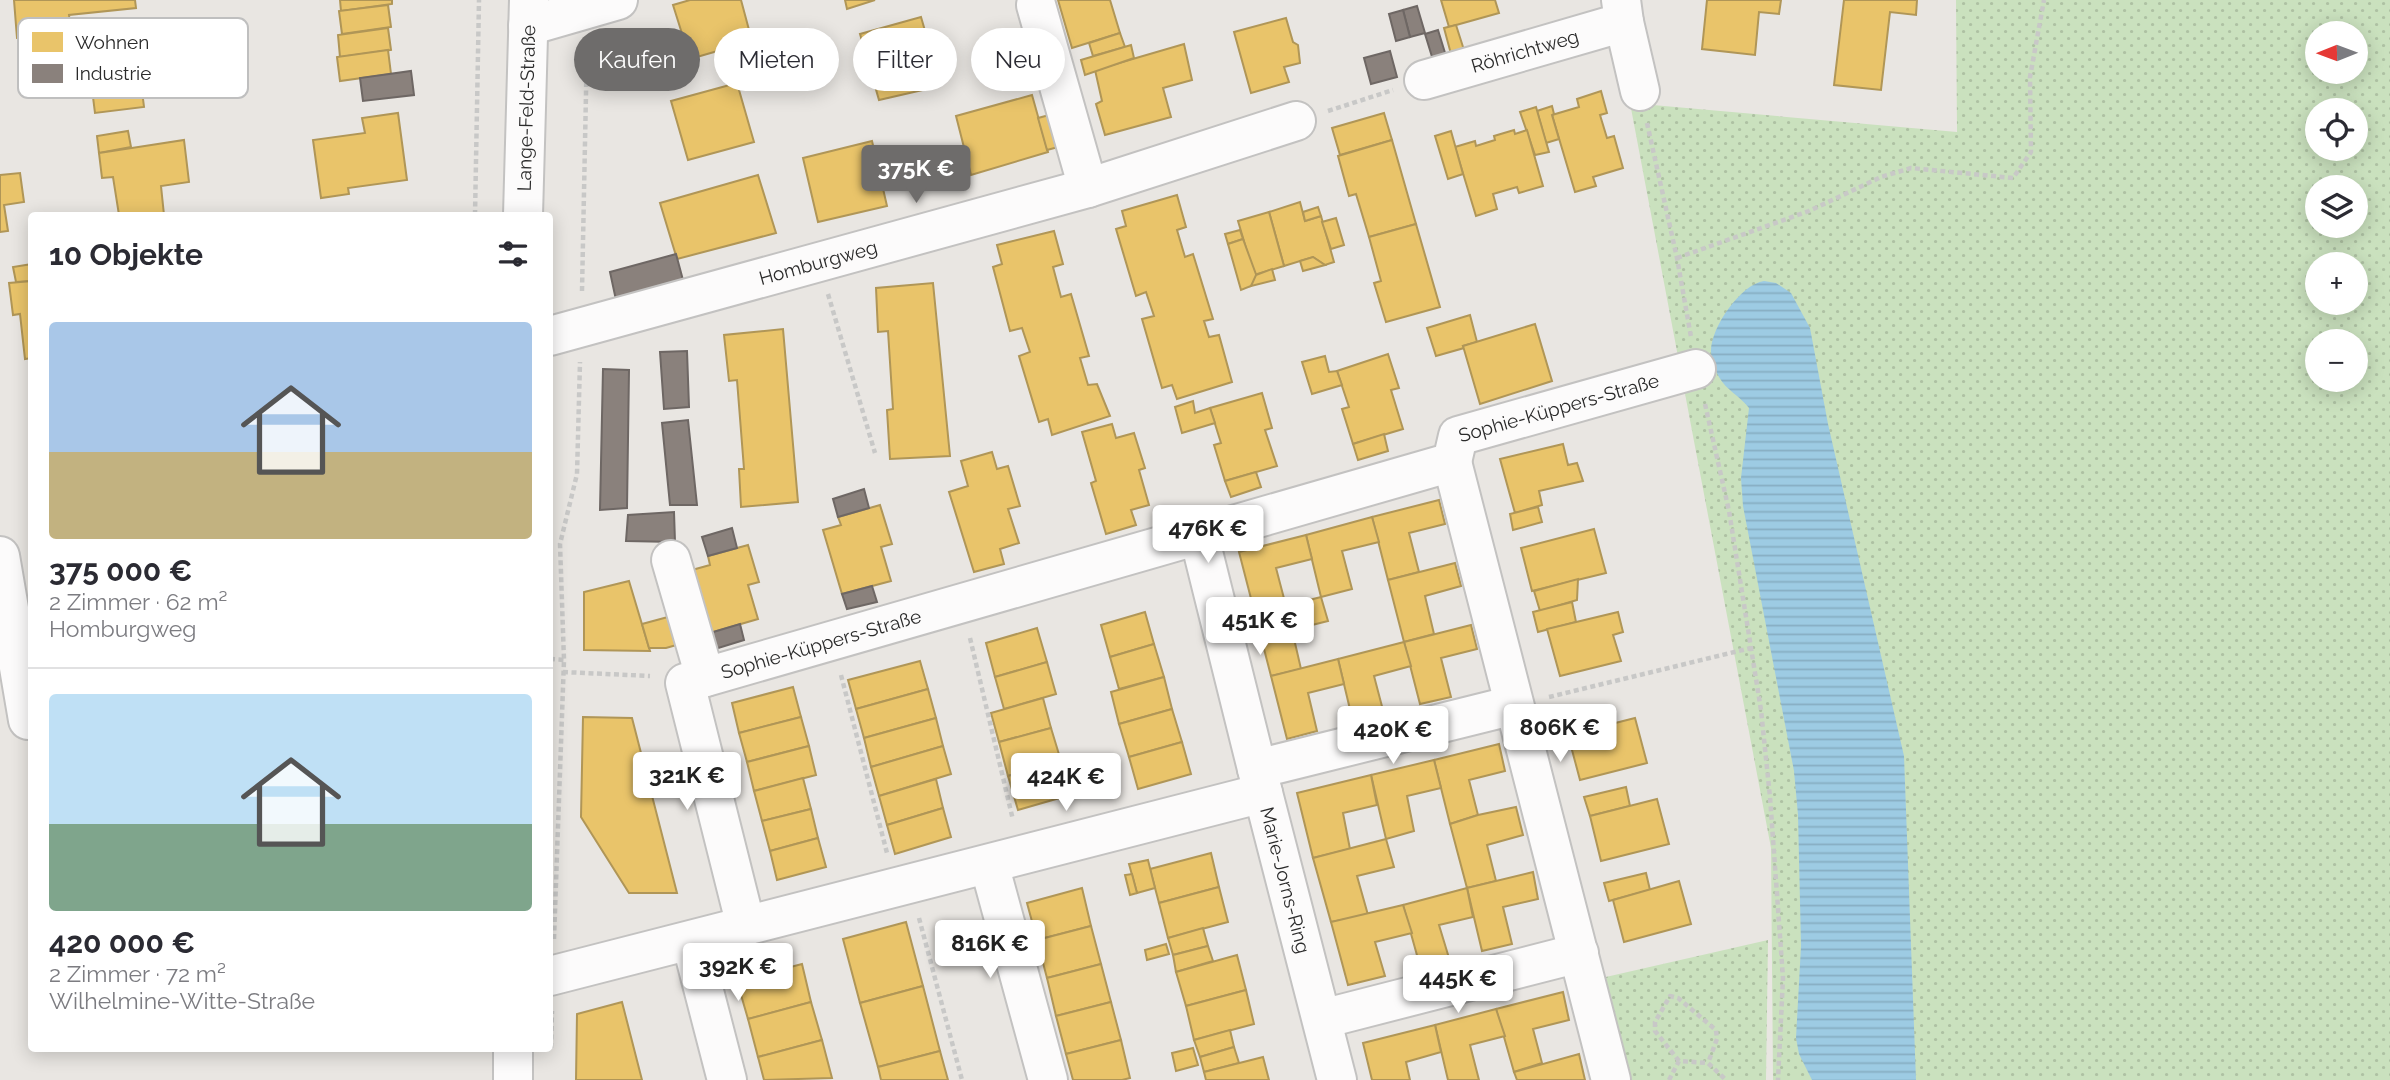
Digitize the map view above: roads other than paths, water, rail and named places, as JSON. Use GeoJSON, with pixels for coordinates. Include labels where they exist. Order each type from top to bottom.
{"type":"FeatureCollection","features":[{"type":"Feature","properties":{"kind":"street"},"geometry":{"type":"LineString","coordinates":[[528,13],[603,4]]}},
{"type":"Feature","properties":{"kind":"street"},"geometry":{"type":"LineString","coordinates":[[1036,5],[1088,188]]}},
{"type":"Feature","properties":{"kind":"street","name":"Röhrichtweg"},"geometry":{"type":"LineString","coordinates":[[1424,80],[1623,11],[1640,91]]}},
{"type":"Feature","properties":{"kind":"street","name":"Lange-Feld-Straße"},"geometry":{"type":"LineString","coordinates":[[523,212],[528,13]]}},
{"type":"Feature","properties":{"kind":"street","name":"Homburgweg"},"geometry":{"type":"LineString","coordinates":[[565,333],[1088,188],[1296,121]]}},
{"type":"Feature","properties":{"kind":"street","name":"Sophie-Küppers-Straße"},"geometry":{"type":"LineString","coordinates":[[695,680],[1452,462],[1458,436],[1696,369]]}},
{"type":"Feature","properties":{"kind":"street"},"geometry":{"type":"LineString","coordinates":[[1452,462],[1611,1080]]}},
{"type":"Feature","properties":{"kind":"street"},"geometry":{"type":"LineString","coordinates":[[1199,536],[1260,781],[1514,705]]}},
{"type":"Feature","properties":{"kind":"street"},"geometry":{"type":"LineString","coordinates":[[0,556],[20,725]]}},
{"type":"Feature","properties":{"kind":"street"},"geometry":{"type":"LineString","coordinates":[[671,560],[746,926]]}},
{"type":"Feature","properties":{"kind":"street","name":"Marie-Jorns-Ring"},"geometry":{"type":"LineString","coordinates":[[553,976],[1006,859],[1260,781],[1337,1080]]}},
{"type":"Feature","properties":{"kind":"street"},"geometry":{"type":"LineString","coordinates":[[1006,859],[1048,1080]]}},
{"type":"Feature","properties":{"kind":"street"},"geometry":{"type":"LineString","coordinates":[[691,941],[727,1080]]}},
{"type":"Feature","properties":{"kind":"street"},"geometry":{"type":"LineString","coordinates":[[1322,1019],[1578,953]]}},
{"type":"Feature","properties":{"kind":"street"},"geometry":{"type":"LineString","coordinates":[[513,1052],[513,1080]]}},
{"type":"Feature","properties":{"kind":"water"},"geometry":{"type":"Polygon","coordinates":[[[1764,281],[1776,283],[1791,293],[1810,328],[1828,424],[1904,756],[1916,1080],[1812,1080],[1799,1054],[1796,1038],[1801,946],[1798,815],[1794,771],[1743,506],[1741,478],[1749,408],[1722,382],[1713,364],[1711,351],[1716,330],[1729,308],[1746,290],[1764,281]]]}}]}
